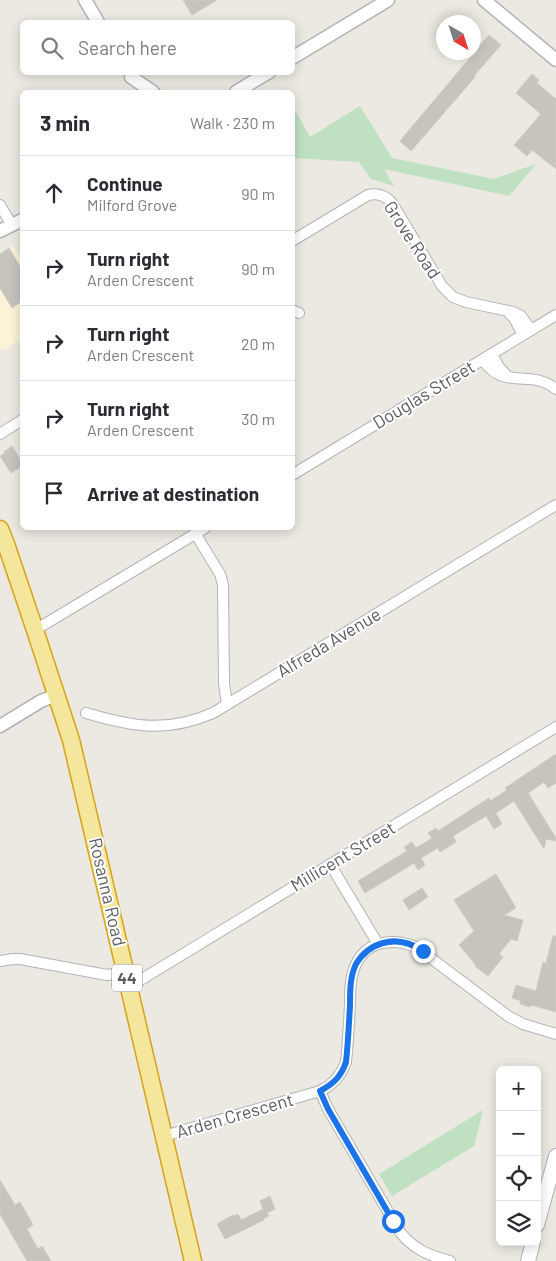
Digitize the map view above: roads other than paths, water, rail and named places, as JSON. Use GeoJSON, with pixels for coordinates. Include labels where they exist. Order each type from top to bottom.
{"type":"FeatureCollection","features":[{"type":"Feature","properties":{"kind":"highway","name":"Rosanna Road"},"geometry":{"type":"LineString","coordinates":[[0,528],[71,740],[193,1261]]}},
{"type":"Feature","properties":{"kind":"main road"},"geometry":{"type":"LineString","coordinates":[[541,1210],[556,1156]]}},
{"type":"Feature","properties":{"kind":"main road"},"geometry":{"type":"LineString","coordinates":[[528,1261],[532,1246]]}},
{"type":"Feature","properties":{"kind":"street"},"geometry":{"type":"LineString","coordinates":[[85,0],[97,20]]}},
{"type":"Feature","properties":{"kind":"street"},"geometry":{"type":"LineString","coordinates":[[295,56],[388,0]]}},
{"type":"Feature","properties":{"kind":"street"},"geometry":{"type":"LineString","coordinates":[[484,0],[556,60]]}},
{"type":"Feature","properties":{"kind":"street"},"geometry":{"type":"LineString","coordinates":[[130,75],[145,90]]}},
{"type":"Feature","properties":{"kind":"street"},"geometry":{"type":"LineString","coordinates":[[239,90],[264,75]]}},
{"type":"Feature","properties":{"kind":"street","name":"Grove Road"},"geometry":{"type":"LineString","coordinates":[[295,239],[368,195],[382,195],[392,203],[438,280],[453,297],[466,302],[506,311],[527,332]]}},
{"type":"Feature","properties":{"kind":"street"},"geometry":{"type":"LineString","coordinates":[[0,205],[17,222],[0,231]]}},
{"type":"Feature","properties":{"kind":"street","name":"Douglas Street"},"geometry":{"type":"LineString","coordinates":[[295,473],[556,315]]}},
{"type":"Feature","properties":{"kind":"street"},"geometry":{"type":"LineString","coordinates":[[492,354],[507,377]]}},
{"type":"Feature","properties":{"kind":"street"},"geometry":{"type":"LineString","coordinates":[[482,360],[497,374],[512,378],[539,380],[556,389]]}},
{"type":"Feature","properties":{"kind":"street"},"geometry":{"type":"LineString","coordinates":[[0,434],[20,421]]}},
{"type":"Feature","properties":{"kind":"street","name":"Alfreda Avenue"},"geometry":{"type":"LineString","coordinates":[[86,712],[120,722],[147,726],[176,724],[202,718],[227,705],[556,505]]}},
{"type":"Feature","properties":{"kind":"street"},"geometry":{"type":"LineString","coordinates":[[35,630],[202,530]]}},
{"type":"Feature","properties":{"kind":"street"},"geometry":{"type":"LineString","coordinates":[[195,534],[220,574],[223,585],[224,683],[227,705]]}},
{"type":"Feature","properties":{"kind":"street"},"geometry":{"type":"LineString","coordinates":[[0,726],[40,701],[57,695]]}},
{"type":"Feature","properties":{"kind":"street","name":"Millicent Street"},"geometry":{"type":"LineString","coordinates":[[127,979],[330,864],[556,727]]}},
{"type":"Feature","properties":{"kind":"street"},"geometry":{"type":"LineString","coordinates":[[330,864],[378,944],[394,941],[416,946],[508,1016],[523,1024],[556,1034]]}},
{"type":"Feature","properties":{"kind":"street","name":"Arden Crescent"},"geometry":{"type":"LineString","coordinates":[[164,1136],[320,1091],[334,1083],[346,1062],[354,969],[361,957],[378,944]]}},
{"type":"Feature","properties":{"kind":"street"},"geometry":{"type":"LineString","coordinates":[[0,962],[20,959],[127,979]]}},
{"type":"Feature","properties":{"kind":"street"},"geometry":{"type":"LineString","coordinates":[[320,1091],[328,1109],[404,1238],[418,1249],[450,1261]]}}]}
